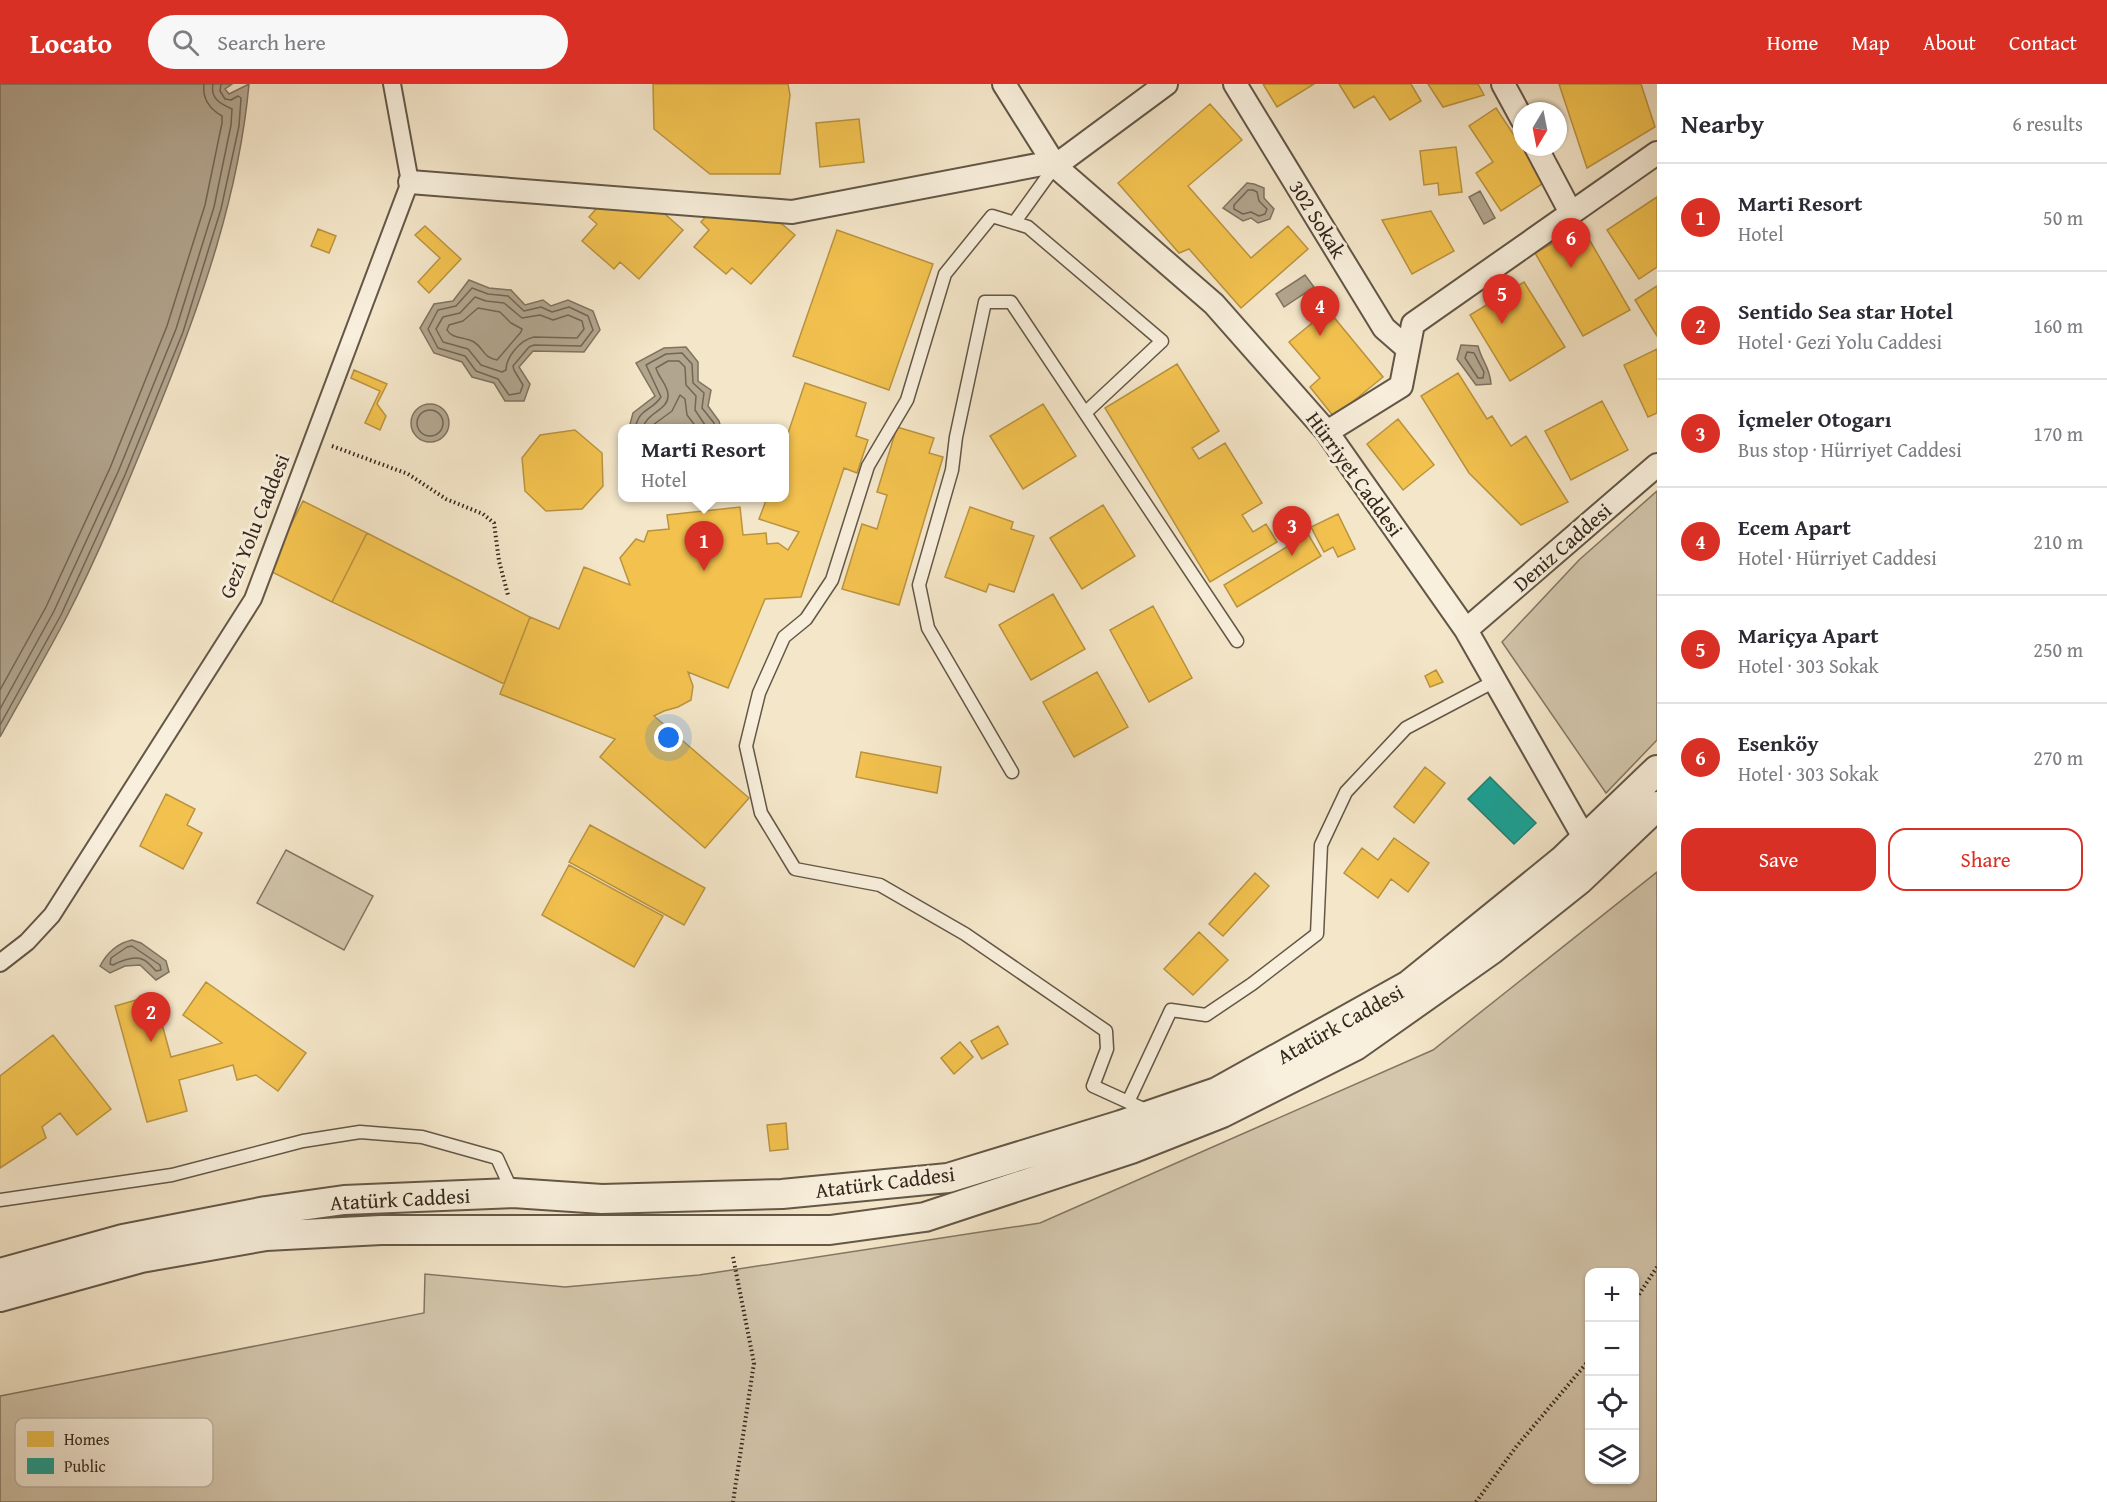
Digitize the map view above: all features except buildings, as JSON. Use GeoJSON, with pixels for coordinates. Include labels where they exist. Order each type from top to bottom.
{"type":"FeatureCollection","features":[{"type":"Feature","properties":{"kind":"street"},"geometry":{"type":"LineString","coordinates":[[393,84],[410,182],[792,212],[1054,164],[1166,84]]}},
{"type":"Feature","properties":{"kind":"street","name":"Hürriyet Caddesi"},"geometry":{"type":"LineString","coordinates":[[1004,84],[1054,164],[1214,304],[1328,432],[1466,630],[1585,839]]}},
{"type":"Feature","properties":{"kind":"street","name":"302 Sokak"},"geometry":{"type":"LineString","coordinates":[[1235,84],[1384,328],[1408,349]]}},
{"type":"Feature","properties":{"kind":"street"},"geometry":{"type":"LineString","coordinates":[[1503,84],[1513,102]]}},
{"type":"Feature","properties":{"kind":"street"},"geometry":{"type":"LineString","coordinates":[[1328,432],[1401,386],[1413,324],[1657,153]]}},
{"type":"Feature","properties":{"kind":"street"},"geometry":{"type":"LineString","coordinates":[[1541,156],[1571,213]]}},
{"type":"Feature","properties":{"kind":"street","name":"Gezi Yolu Caddesi"},"geometry":{"type":"LineString","coordinates":[[0,963],[27,942],[52,915],[253,598],[410,182]]}},
{"type":"Feature","properties":{"kind":"street","name":"Deniz Caddesi"},"geometry":{"type":"LineString","coordinates":[[1466,630],[1657,465]]}},
{"type":"Feature","properties":{"kind":"street","name":"Atatürk Caddesi"},"geometry":{"type":"LineString","coordinates":[[0,1272],[123,1239],[266,1211],[344,1200],[513,1193],[602,1199],[782,1194],[948,1178],[1141,1108],[1217,1092],[1410,985],[1562,861],[1657,770]]}},
{"type":"Feature","properties":{"kind":"street","name":"Atatürk Caddesi"},"geometry":{"type":"LineString","coordinates":[[0,1297],[141,1258],[266,1236],[381,1230],[830,1230],[925,1217],[1131,1149],[1222,1113],[1355,1046],[1509,936],[1579,880],[1657,806]]}},
{"type":"Feature","properties":{"kind":"lane"},"geometry":{"type":"LineString","coordinates":[[1014,223],[1054,164]]}},
{"type":"Feature","properties":{"kind":"lane"},"geometry":{"type":"LineString","coordinates":[[1085,413],[1162,341],[1028,227],[992,216],[945,274],[907,399],[868,466],[832,580],[806,619],[784,637],[759,693],[746,746],[761,813],[795,869],[880,885],[965,934],[1106,1031],[1107,1049],[1093,1086],[1141,1108],[1171,1010],[1206,1015],[1252,984],[1317,934],[1321,845],[1346,792],[1406,728],[1495,681]]}},
{"type":"Feature","properties":{"kind":"lane"},"geometry":{"type":"LineString","coordinates":[[1012,772],[928,628],[918,585],[952,470],[956,437],[985,302],[1011,302],[1237,641]]}},
{"type":"Feature","properties":{"kind":"lane"},"geometry":{"type":"LineString","coordinates":[[0,1200],[171,1175],[303,1141],[360,1132],[422,1137],[497,1158],[513,1193]]}},
{"type":"Feature","properties":{"kind":"path"},"geometry":{"type":"LineString","coordinates":[[313,439],[408,474],[446,499],[483,514],[494,523],[499,561],[508,595]]}},
{"type":"Feature","properties":{"kind":"path"},"geometry":{"type":"LineString","coordinates":[[728,1229],[754,1363],[733,1502]]}},
{"type":"Feature","properties":{"kind":"path"},"geometry":{"type":"LineString","coordinates":[[1639,1296],[1657,1267]]}},
{"type":"Feature","properties":{"kind":"path"},"geometry":{"type":"LineString","coordinates":[[1476,1502],[1516,1447],[1585,1365]]}},
{"type":"Feature","properties":{"kind":"shaded area"},"geometry":{"type":"Polygon","coordinates":[[[1657,491],[1657,740],[1606,793],[1502,642],[1579,560],[1657,491]]]}},
{"type":"Feature","properties":{"kind":"shaded area"},"geometry":{"type":"Polygon","coordinates":[[[286,850],[373,896],[344,950],[257,903],[286,850]]]}},
{"type":"Feature","properties":{"kind":"shaded area"},"geometry":{"type":"Polygon","coordinates":[[[1657,872],[1657,1502],[0,1502],[0,1396],[424,1313],[425,1274],[565,1287],[699,1275],[1040,1223],[1433,1050],[1657,872]]]}},
{"type":"Feature","properties":{"kind":"water"},"geometry":{"type":"Polygon","coordinates":[[[0,84],[232,84],[225,89],[229,94],[249,84],[237,166],[228,206],[191,325],[92,565],[58,633],[0,737],[0,84]]]}},
{"type":"Feature","properties":{"kind":"water"},"geometry":{"type":"Polygon","coordinates":[[[1247,183],[1264,188],[1264,198],[1274,209],[1270,219],[1258,223],[1251,218],[1243,221],[1223,208],[1247,183]]]}},
{"type":"Feature","properties":{"kind":"water"},"geometry":{"type":"Polygon","coordinates":[[[1480,191],[1495,218],[1484,224],[1469,197],[1480,191]]]}},
{"type":"Feature","properties":{"kind":"water"},"geometry":{"type":"Polygon","coordinates":[[[1305,275],[1314,287],[1284,307],[1276,294],[1305,275]]]}},
{"type":"Feature","properties":{"kind":"water"},"geometry":{"type":"Polygon","coordinates":[[[469,280],[489,288],[511,290],[525,305],[543,300],[551,306],[568,300],[593,311],[600,330],[584,352],[533,351],[519,367],[530,384],[524,401],[505,401],[494,383],[472,377],[462,362],[434,353],[420,328],[434,304],[453,301],[469,280]]]}},
{"type":"Feature","properties":{"kind":"water"},"geometry":{"type":"Polygon","coordinates":[[[1461,345],[1478,346],[1491,384],[1476,385],[1457,359],[1461,345]]]}},
{"type":"Feature","properties":{"kind":"water"},"geometry":{"type":"Polygon","coordinates":[[[686,347],[698,362],[698,381],[711,390],[708,406],[720,424],[630,424],[633,413],[655,396],[636,363],[664,348],[686,347]]]}},
{"type":"Feature","properties":{"kind":"water"},"geometry":{"type":"Polygon","coordinates":[[[430,404],[443,410],[449,423],[443,436],[430,442],[417,436],[411,423],[417,410],[430,404]]]}},
{"type":"Feature","properties":{"kind":"water"},"geometry":{"type":"Polygon","coordinates":[[[132,940],[141,943],[166,961],[169,972],[156,980],[140,965],[125,966],[110,973],[100,966],[113,949],[132,940]]]}},
{"type":"Feature","properties":{"kind":"place","name":"Esenköy"},"geometry":{"type":"Point","coordinates":[1571,268]}},
{"type":"Feature","properties":{"kind":"place","name":"Mariçya Apart"},"geometry":{"type":"Point","coordinates":[1502,324]}},
{"type":"Feature","properties":{"kind":"place","name":"Ecem Apart"},"geometry":{"type":"Point","coordinates":[1320,336]}},
{"type":"Feature","properties":{"kind":"place","name":"İçmeler Otogarı"},"geometry":{"type":"Point","coordinates":[1292,556]}},
{"type":"Feature","properties":{"kind":"place","name":"Marti Resort"},"geometry":{"type":"Point","coordinates":[704,571]}},
{"type":"Feature","properties":{"kind":"place","name":"Sentido Sea star Hotel"},"geometry":{"type":"Point","coordinates":[151,1042]}}]}
